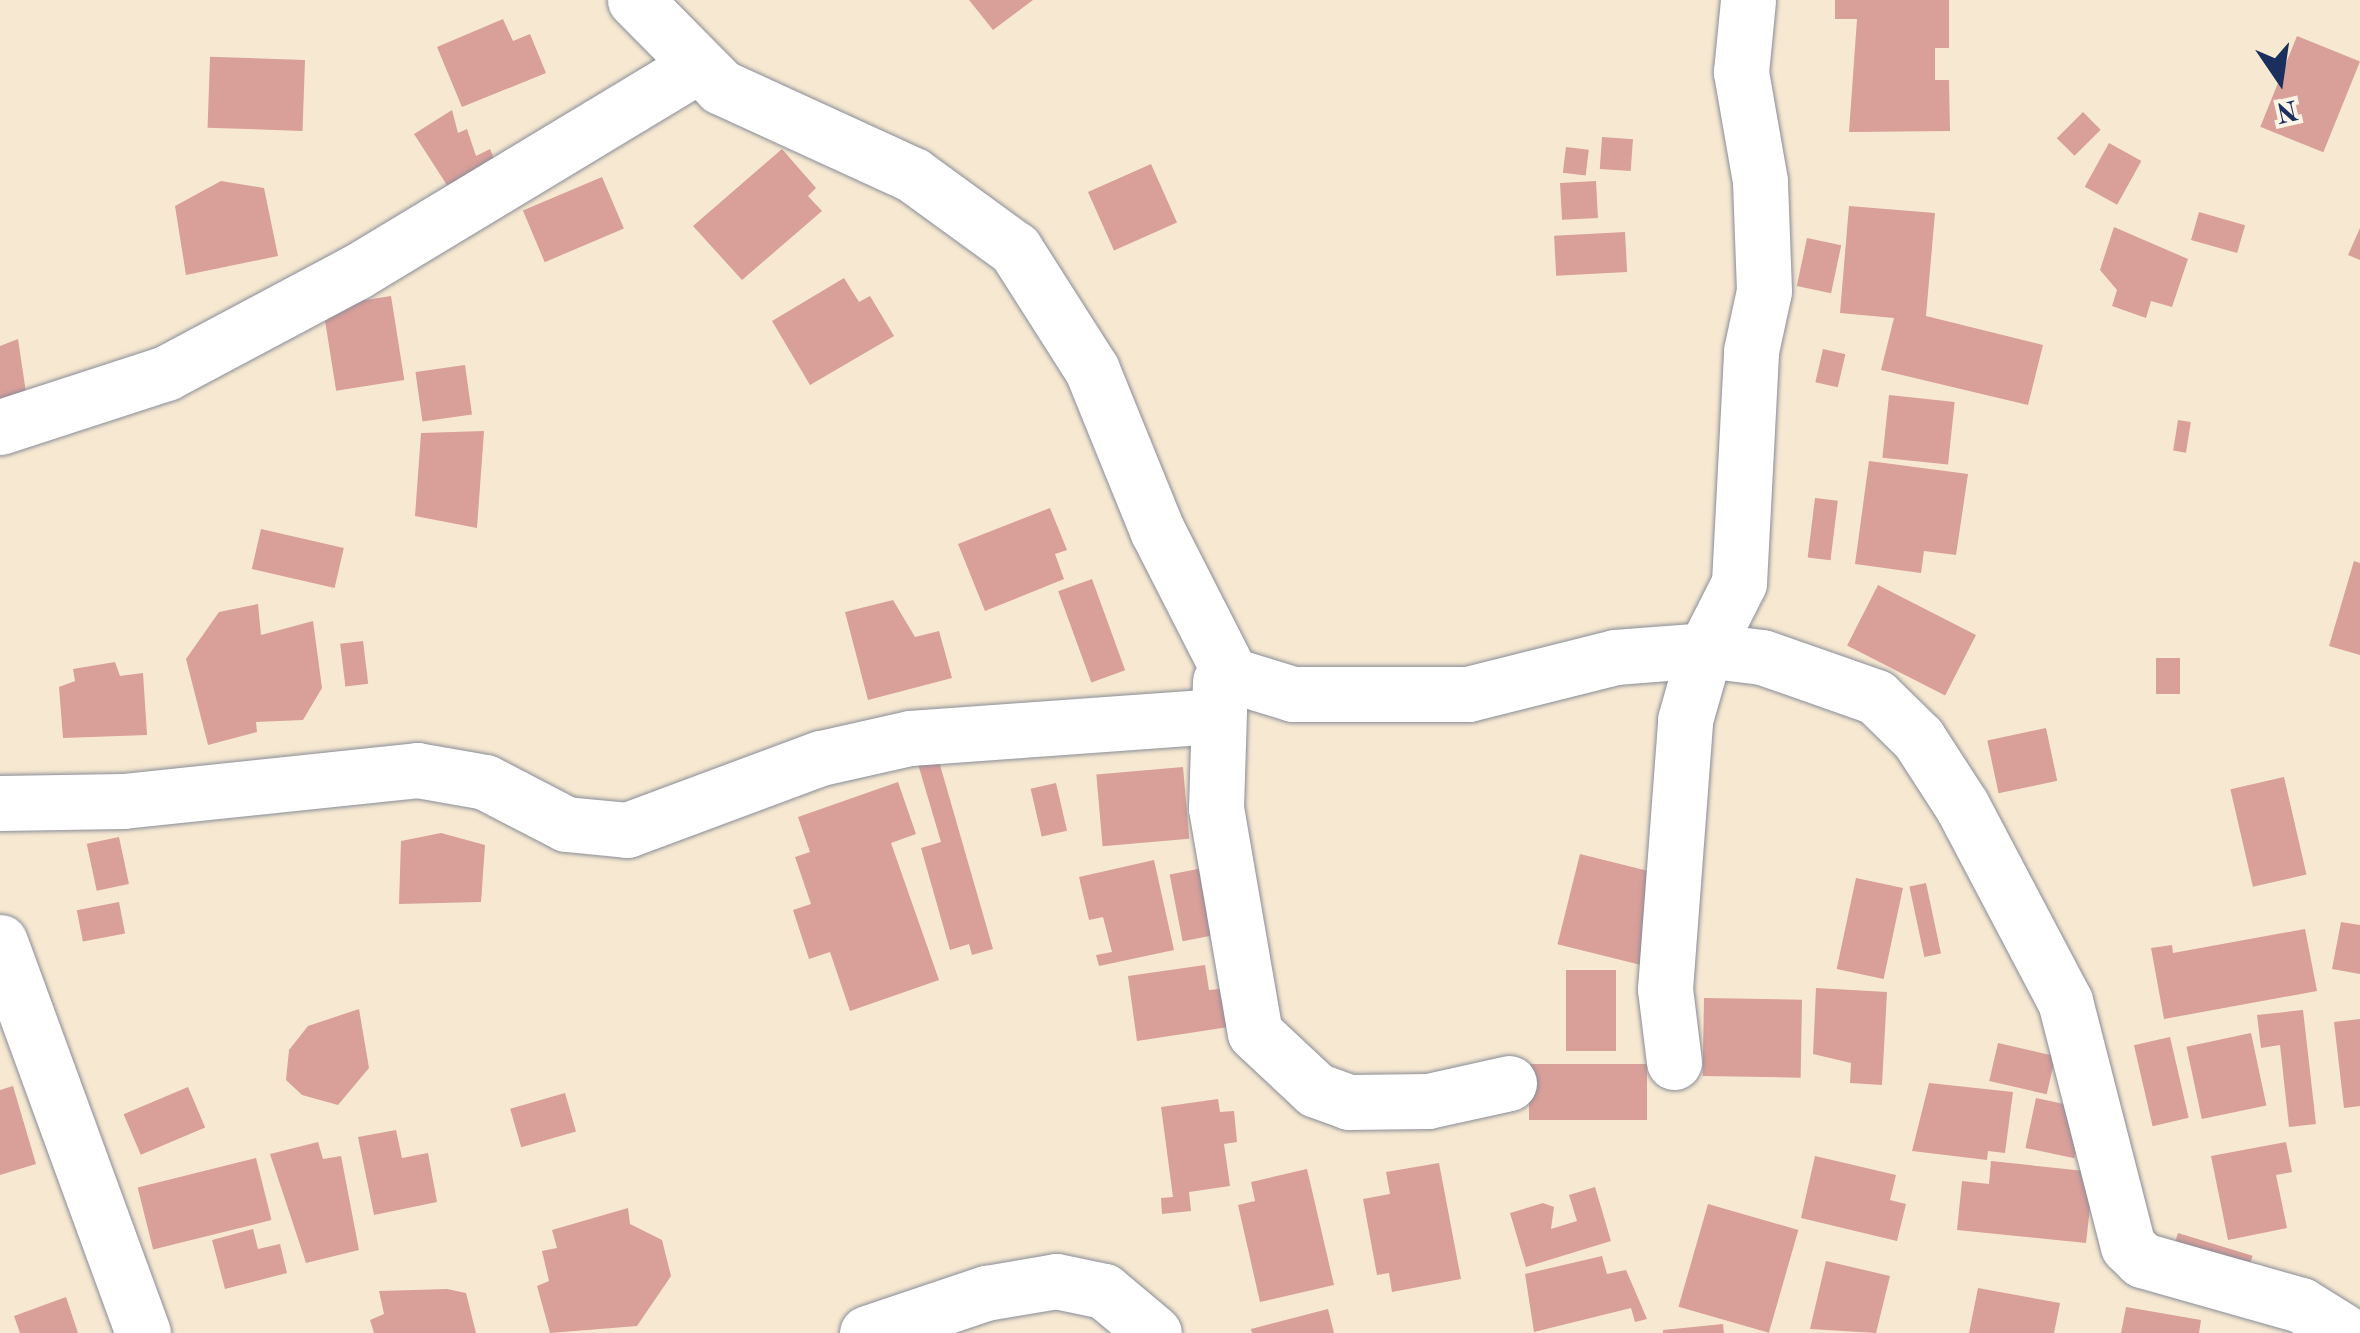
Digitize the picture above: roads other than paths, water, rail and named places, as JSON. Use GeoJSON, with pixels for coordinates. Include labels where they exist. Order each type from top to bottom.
{"type":"FeatureCollection","features":[{"type":"Feature","properties":{"kind":"street"},"geometry":{"type":"LineString","coordinates":[[635,0],[698,66],[750,102],[961,202],[1015,249],[1116,418],[1219,691],[1216,808],[1255,1032],[1316,1090],[1349,1102],[1428,1102],[1510,1083]]}},
{"type":"Feature","properties":{"kind":"street"},"geometry":{"type":"LineString","coordinates":[[1674,1062],[1664,989],[1685,720],[1705,650],[1739,583],[1750,368],[1764,291],[1760,181],[1741,72],[1748,0]]}},
{"type":"Feature","properties":{"kind":"street"},"geometry":{"type":"LineString","coordinates":[[0,427],[166,373],[356,272],[698,66]]}},
{"type":"Feature","properties":{"kind":"street"},"geometry":{"type":"LineString","coordinates":[[0,803],[123,801],[418,770],[486,782],[566,824],[627,830],[821,758],[910,738],[1219,691],[1258,688],[1293,694],[1468,694],[1616,657],[1705,650],[1852,684],[1918,738],[2065,1001],[2128,1246],[2142,1260],[2301,1305],[2346,1333]]}},
{"type":"Feature","properties":{"kind":"street"},"geometry":{"type":"LineString","coordinates":[[0,942],[144,1333]]}},
{"type":"Feature","properties":{"kind":"street"},"geometry":{"type":"LineString","coordinates":[[867,1333],[986,1293],[1056,1281],[1104,1291],[1154,1333]]}}]}
